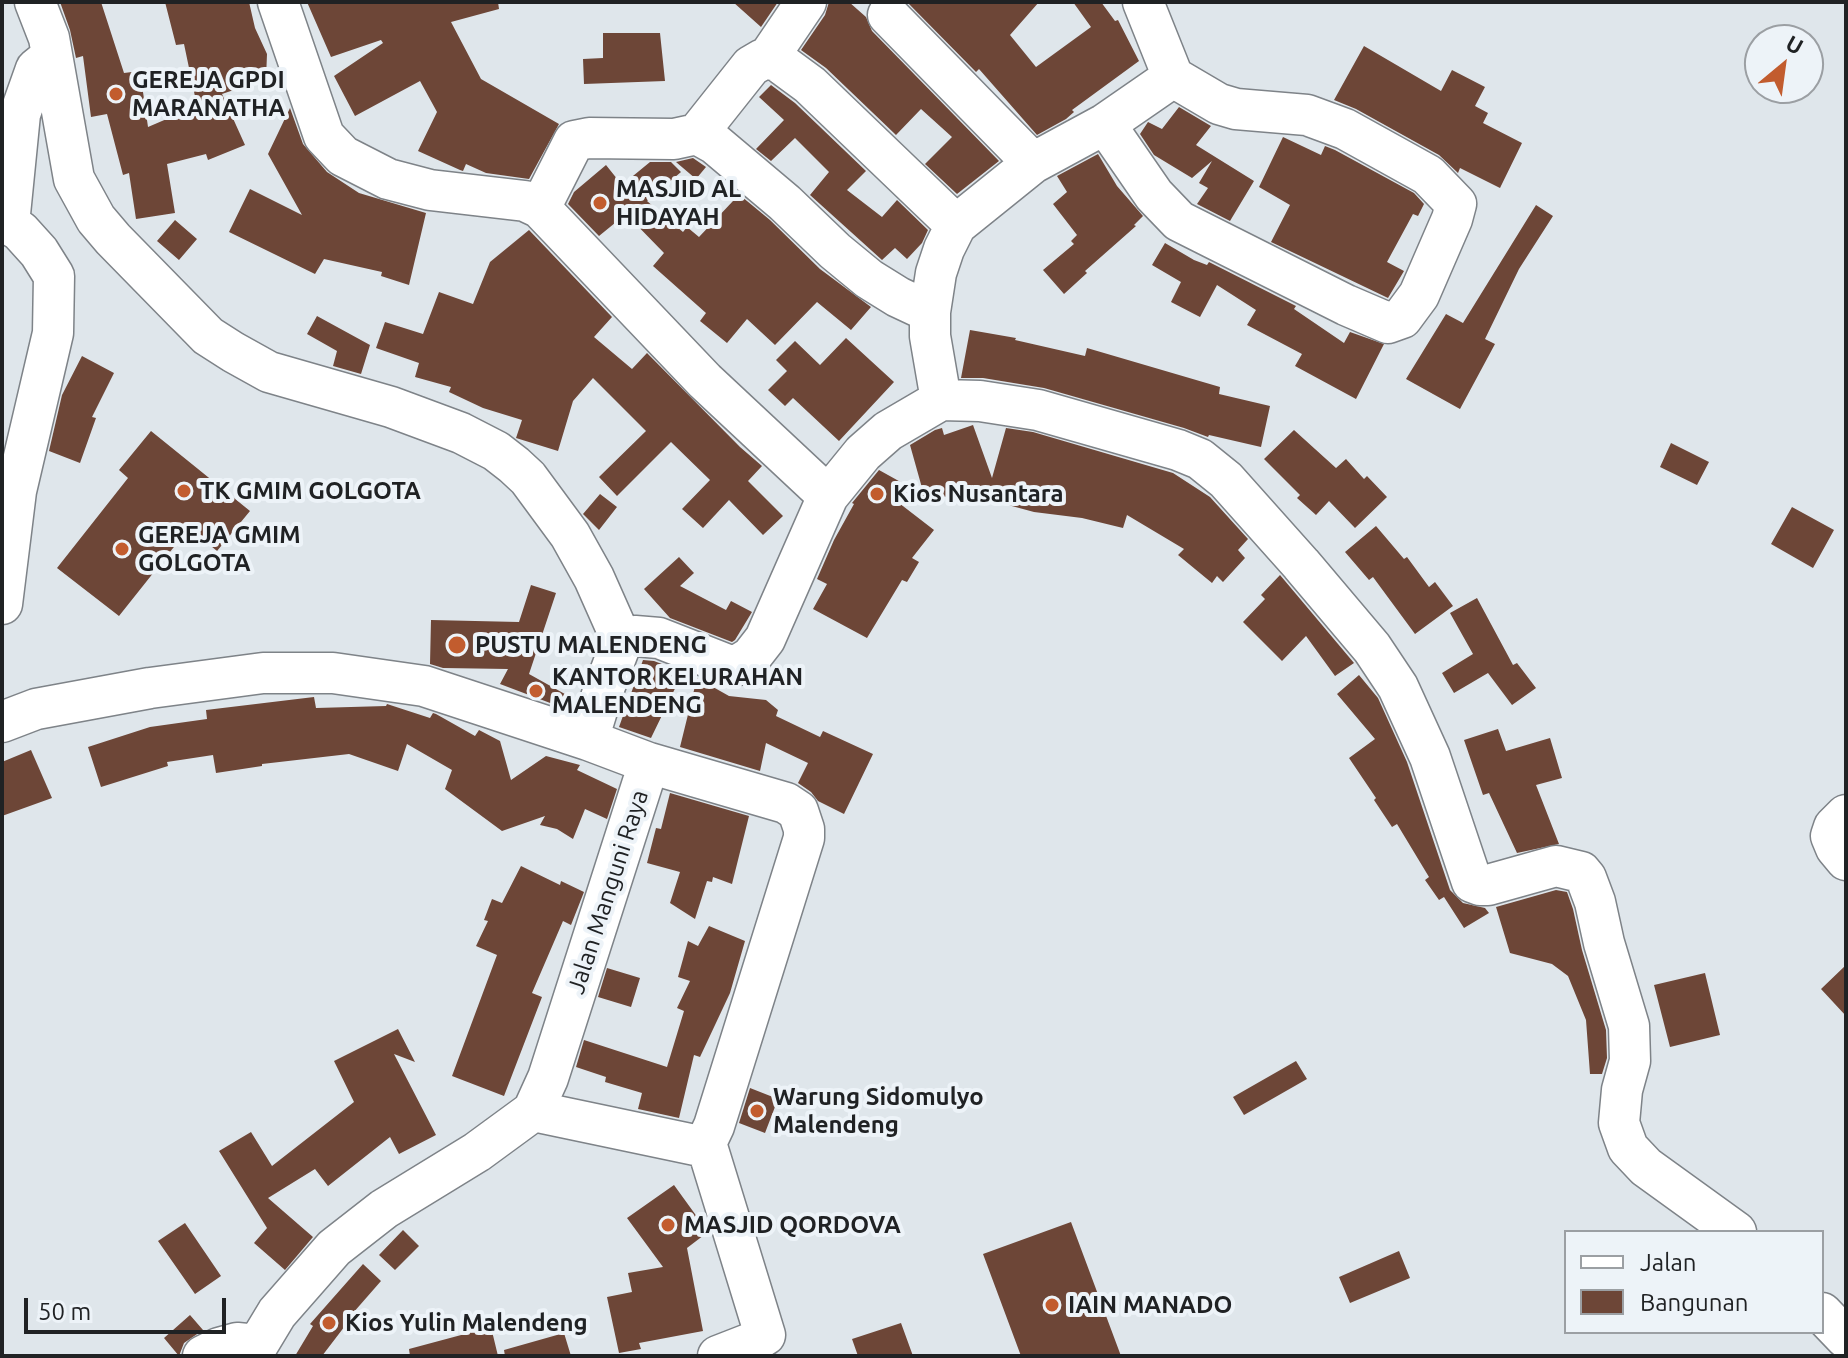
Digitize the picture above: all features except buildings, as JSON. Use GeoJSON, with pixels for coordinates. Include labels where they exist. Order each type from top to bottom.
{"type":"FeatureCollection","features":[{"type":"Feature","properties":{"kind":"street"},"geometry":{"type":"LineString","coordinates":[[35,2],[49,38],[74,179],[96,219],[134,261],[208,336],[269,372],[391,407],[461,433],[496,451],[528,478],[570,535],[594,578],[641,640],[717,663],[738,665],[751,657],[765,639],[828,496],[863,453],[888,431],[941,400],[980,401],[1080,422],[1200,459],[1226,480],[1372,648],[1398,687],[1430,757],[1472,882],[1488,885],[1556,866],[1575,869],[1586,878],[1629,1026],[1630,1061],[1622,1090],[1619,1123],[1628,1148],[1646,1167],[1733,1230]]}},
{"type":"Feature","properties":{"kind":"street"},"geometry":{"type":"LineString","coordinates":[[278,2],[324,136],[343,156],[388,179],[430,190],[525,201],[540,208],[705,381],[828,496]]}},
{"type":"Feature","properties":{"kind":"street"},"geometry":{"type":"LineString","coordinates":[[540,208],[574,141],[589,138],[674,139],[697,134],[751,66],[768,58],[806,2]]}},
{"type":"Feature","properties":{"kind":"street"},"geometry":{"type":"LineString","coordinates":[[1105,124],[1154,195],[1179,221],[1388,323],[1402,318],[1419,295],[1452,219],[1456,204],[1428,175],[1345,129],[1307,115],[1236,109],[1219,104],[1173,77],[1143,2]]}},
{"type":"Feature","properties":{"kind":"street"},"geometry":{"type":"LineString","coordinates":[[888,15],[1033,163]]}},
{"type":"Feature","properties":{"kind":"street"},"geometry":{"type":"LineString","coordinates":[[2,604],[9,489],[53,333],[54,276],[39,252],[20,231],[6,222],[20,114],[36,69],[52,56]]}},
{"type":"Feature","properties":{"kind":"street"},"geometry":{"type":"LineString","coordinates":[[768,58],[776,60],[810,85],[956,225]]}},
{"type":"Feature","properties":{"kind":"street"},"geometry":{"type":"LineString","coordinates":[[941,400],[930,336],[930,312],[936,273],[956,225],[1033,163],[1105,124],[1173,77]]}},
{"type":"Feature","properties":{"kind":"street"},"geometry":{"type":"LineString","coordinates":[[697,134],[715,144],[785,203],[869,279],[930,312]]}},
{"type":"Feature","properties":{"kind":"street"},"geometry":{"type":"LineString","coordinates":[[588,740],[603,691],[641,640]]}},
{"type":"Feature","properties":{"kind":"street","name":"Jalan Manguni Raya"},"geometry":{"type":"LineString","coordinates":[[2,722],[36,709],[150,688],[263,673],[333,673],[424,686],[649,763],[548,1078],[533,1111],[477,1152],[384,1209],[334,1248],[277,1313],[254,1350]]}},
{"type":"Feature","properties":{"kind":"street"},"geometry":{"type":"LineString","coordinates":[[649,763],[786,803],[798,811],[804,829],[804,838],[714,1126],[711,1155],[765,1335],[718,1356]]}},
{"type":"Feature","properties":{"kind":"street"},"geometry":{"type":"LineString","coordinates":[[1846,815],[1834,827],[1831,836],[1846,860]]}},
{"type":"Feature","properties":{"kind":"street"},"geometry":{"type":"LineString","coordinates":[[533,1111],[695,1145],[711,1155]]}},
{"type":"Feature","properties":{"kind":"street"},"geometry":{"type":"LineString","coordinates":[[1824,1315],[1846,1338]]}},
{"type":"Feature","properties":{"kind":"street"},"geometry":{"type":"LineString","coordinates":[[203,1356],[237,1343],[254,1350]]}},
{"type":"Feature","properties":{"kind":"place","name":"GEREJA GPDI MARANATHA"},"geometry":{"type":"Point","coordinates":[116,94]}},
{"type":"Feature","properties":{"kind":"place","name":"MASJID AL HIDAYAH"},"geometry":{"type":"Point","coordinates":[600,203]}},
{"type":"Feature","properties":{"kind":"place","name":"TK GMIM GOLGOTA"},"geometry":{"type":"Point","coordinates":[184,491]}},
{"type":"Feature","properties":{"kind":"place","name":"Kios Nusantara"},"geometry":{"type":"Point","coordinates":[877,494]}},
{"type":"Feature","properties":{"kind":"place","name":"GEREJA GMIM GOLGOTA"},"geometry":{"type":"Point","coordinates":[122,549]}},
{"type":"Feature","properties":{"kind":"place","name":"PUSTU MALENDENG"},"geometry":{"type":"Point","coordinates":[457,645]}},
{"type":"Feature","properties":{"kind":"place","name":"KANTOR KELURAHAN MALENDENG"},"geometry":{"type":"Point","coordinates":[536,691]}},
{"type":"Feature","properties":{"kind":"place","name":"Warung Sidomulyo Malendeng"},"geometry":{"type":"Point","coordinates":[757,1111]}},
{"type":"Feature","properties":{"kind":"place","name":"MASJID QORDOVA"},"geometry":{"type":"Point","coordinates":[668,1225]}},
{"type":"Feature","properties":{"kind":"place","name":"IAIN MANADO"},"geometry":{"type":"Point","coordinates":[1052,1305]}},
{"type":"Feature","properties":{"kind":"place","name":"Kios Yulin Malendeng"},"geometry":{"type":"Point","coordinates":[329,1323]}}]}
